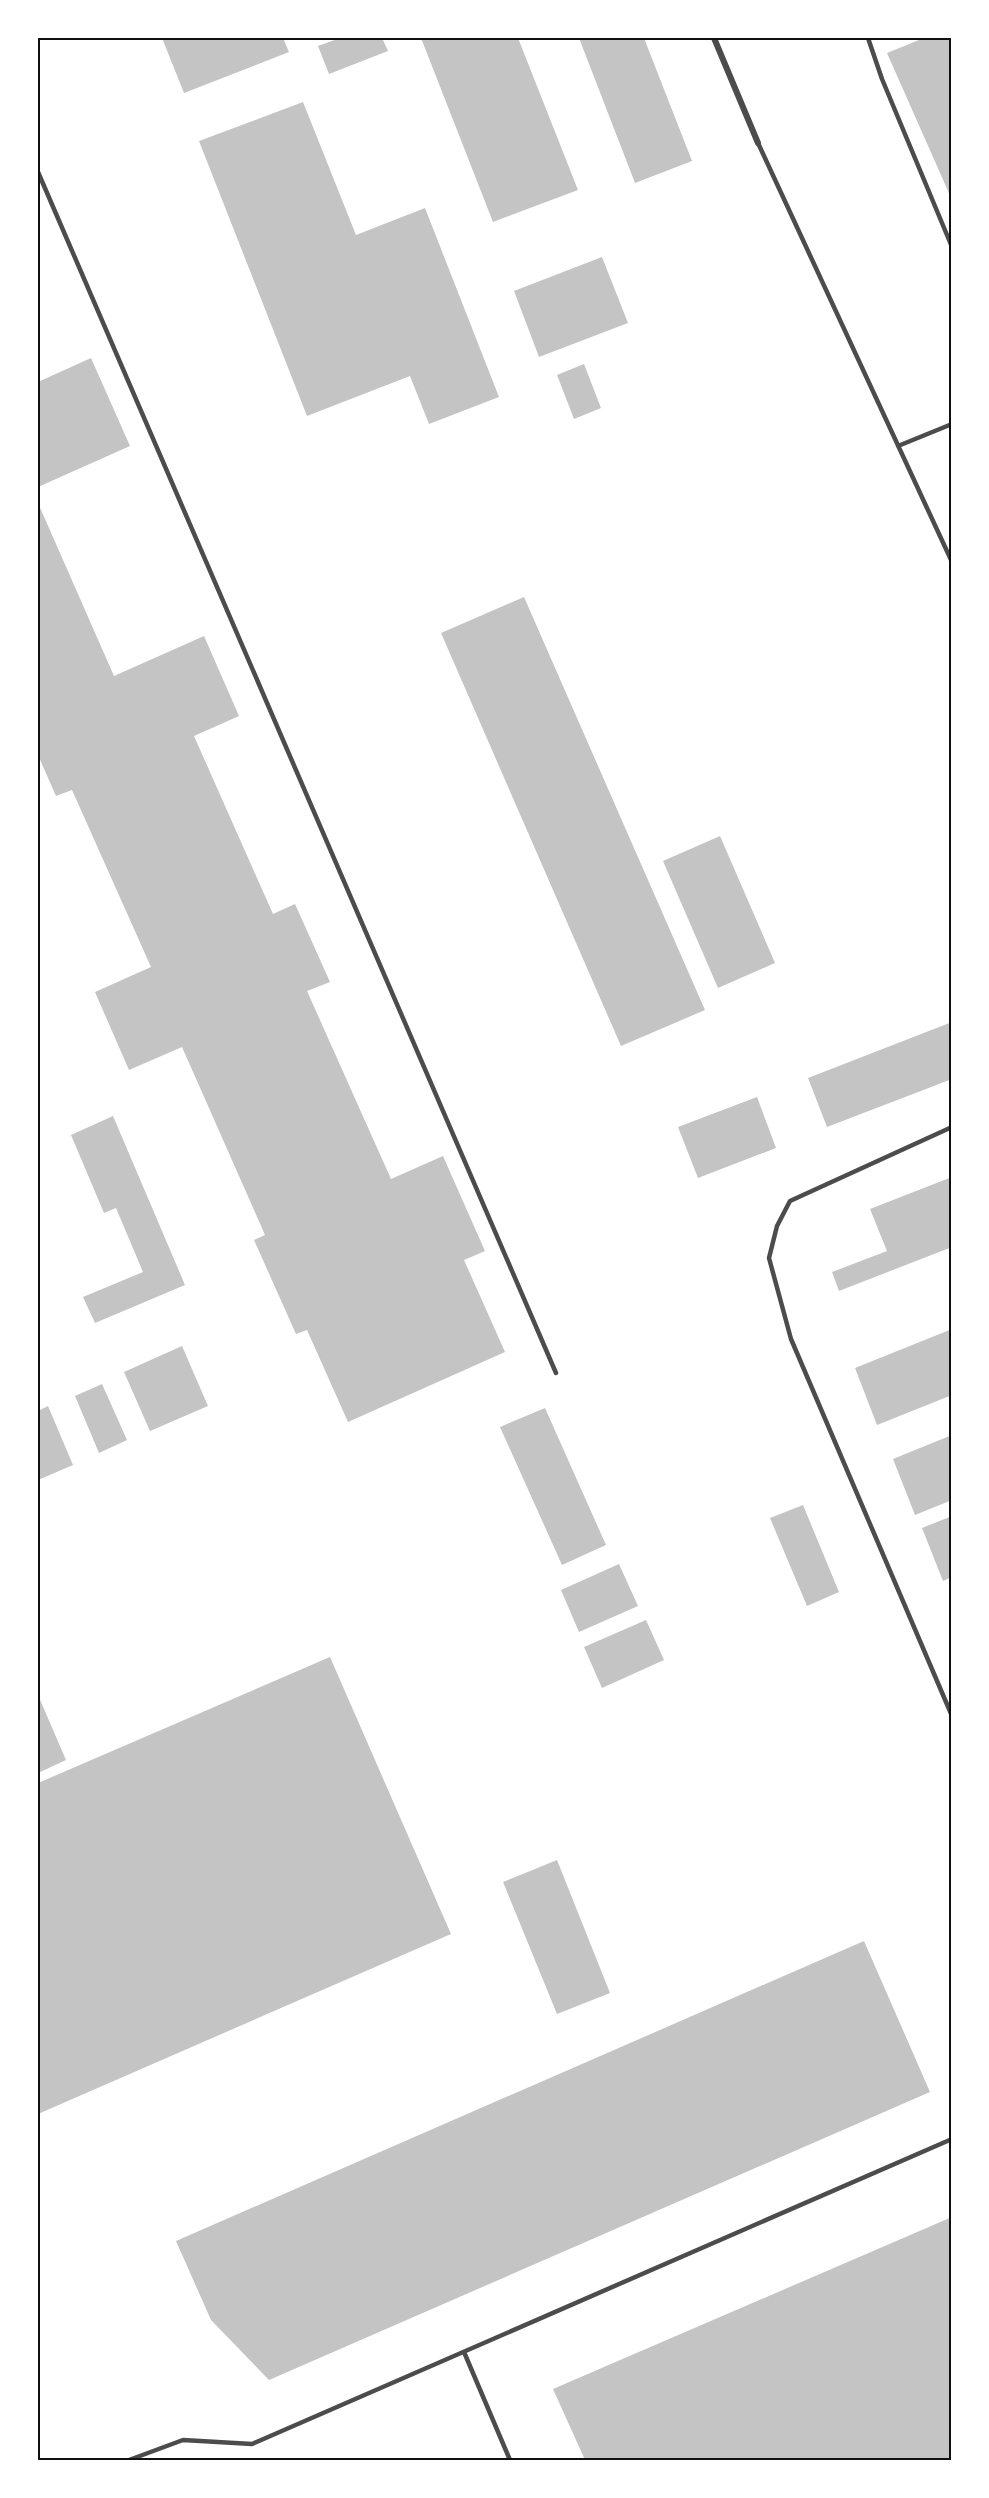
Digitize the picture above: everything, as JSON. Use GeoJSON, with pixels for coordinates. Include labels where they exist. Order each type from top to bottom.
{"type":"FeatureCollection","features":[{"type":"Feature","properties":{"kind":"street"},"geometry":{"type":"LineString","coordinates":[[714,38],[758,142]]}},
{"type":"Feature","properties":{"kind":"lane"},"geometry":{"type":"LineString","coordinates":[[868,38],[882,79],[951,247]]}},
{"type":"Feature","properties":{"kind":"lane"},"geometry":{"type":"LineString","coordinates":[[758,142],[951,562]]}},
{"type":"Feature","properties":{"kind":"lane"},"geometry":{"type":"LineString","coordinates":[[38,172],[556,1373]]}},
{"type":"Feature","properties":{"kind":"lane"},"geometry":{"type":"LineString","coordinates":[[898,446],[951,424]]}},
{"type":"Feature","properties":{"kind":"lane"},"geometry":{"type":"LineString","coordinates":[[951,1127],[790,1201],[777,1226],[769,1258],[790,1338],[951,1716]]}},
{"type":"Feature","properties":{"kind":"lane"},"geometry":{"type":"LineString","coordinates":[[129,2460],[183,2440],[252,2444],[951,2139]]}},
{"type":"Feature","properties":{"kind":"lane"},"geometry":{"type":"LineString","coordinates":[[464,2352],[510,2460]]}},
{"type":"Feature","properties":{"kind":"building"},"geometry":{"type":"Polygon","coordinates":[[[162,38],[283,38],[289,52],[184,93],[162,38]]]}},
{"type":"Feature","properties":{"kind":"building"},"geometry":{"type":"Polygon","coordinates":[[[340,38],[382,38],[388,51],[329,74],[318,46],[340,38]]]}},
{"type":"Feature","properties":{"kind":"building"},"geometry":{"type":"Polygon","coordinates":[[[421,38],[518,38],[578,190],[493,222],[421,38]]]}},
{"type":"Feature","properties":{"kind":"building"},"geometry":{"type":"Polygon","coordinates":[[[579,38],[644,38],[692,161],[635,183],[579,38]]]}},
{"type":"Feature","properties":{"kind":"building"},"geometry":{"type":"Polygon","coordinates":[[[924,38],[952,38],[952,200],[887,53],[924,38]]]}},
{"type":"Feature","properties":{"kind":"building"},"geometry":{"type":"Polygon","coordinates":[[[303,102],[356,235],[425,208],[499,397],[429,424],[410,376],[307,416],[199,141],[303,102]]]}},
{"type":"Feature","properties":{"kind":"building"},"geometry":{"type":"Polygon","coordinates":[[[602,257],[628,323],[539,357],[514,291],[602,257]]]}},
{"type":"Feature","properties":{"kind":"building"},"geometry":{"type":"Polygon","coordinates":[[[91,358],[130,446],[38,487],[38,382],[91,358]]]}},
{"type":"Feature","properties":{"kind":"building"},"geometry":{"type":"Polygon","coordinates":[[[584,364],[601,408],[574,419],[557,375],[584,364]]]}},
{"type":"Feature","properties":{"kind":"building"},"geometry":{"type":"Polygon","coordinates":[[[38,503],[114,676],[204,636],[239,716],[194,736],[273,914],[295,904],[330,982],[307,991],[391,1179],[443,1156],[485,1251],[464,1260],[505,1352],[348,1422],[307,1330],[296,1334],[254,1240],[265,1235],[182,1047],[129,1070],[95,992],[151,967],[72,790],[56,796],[38,755],[38,503]]]}},
{"type":"Feature","properties":{"kind":"building"},"geometry":{"type":"Polygon","coordinates":[[[524,597],[705,1010],[621,1046],[441,633],[524,597]]]}},
{"type":"Feature","properties":{"kind":"building"},"geometry":{"type":"Polygon","coordinates":[[[720,836],[775,963],[718,988],[663,861],[720,836]]]}},
{"type":"Feature","properties":{"kind":"building"},"geometry":{"type":"Polygon","coordinates":[[[952,1022],[952,1079],[827,1127],[808,1078],[952,1022]]]}},
{"type":"Feature","properties":{"kind":"building"},"geometry":{"type":"Polygon","coordinates":[[[757,1097],[776,1148],[698,1178],[678,1127],[757,1097]]]}},
{"type":"Feature","properties":{"kind":"building"},"geometry":{"type":"Polygon","coordinates":[[[113,1116],[185,1285],[95,1323],[83,1297],[143,1272],[116,1208],[104,1213],[71,1135],[113,1116]]]}},
{"type":"Feature","properties":{"kind":"building"},"geometry":{"type":"Polygon","coordinates":[[[952,1177],[952,1247],[839,1291],[832,1272],[887,1251],[870,1209],[952,1177]]]}},
{"type":"Feature","properties":{"kind":"building"},"geometry":{"type":"Polygon","coordinates":[[[952,1329],[952,1395],[877,1425],[855,1368],[952,1329]]]}},
{"type":"Feature","properties":{"kind":"building"},"geometry":{"type":"Polygon","coordinates":[[[182,1346],[208,1406],[150,1431],[124,1372],[182,1346]]]}},
{"type":"Feature","properties":{"kind":"building"},"geometry":{"type":"Polygon","coordinates":[[[102,1384],[127,1440],[99,1453],[75,1396],[102,1384]]]}},
{"type":"Feature","properties":{"kind":"building"},"geometry":{"type":"Polygon","coordinates":[[[48,1406],[73,1465],[38,1480],[38,1411],[48,1406]]]}},
{"type":"Feature","properties":{"kind":"building"},"geometry":{"type":"Polygon","coordinates":[[[545,1408],[606,1545],[562,1565],[500,1427],[545,1408]]]}},
{"type":"Feature","properties":{"kind":"building"},"geometry":{"type":"Polygon","coordinates":[[[952,1435],[952,1500],[915,1515],[893,1459],[952,1435]]]}},
{"type":"Feature","properties":{"kind":"building"},"geometry":{"type":"Polygon","coordinates":[[[803,1505],[839,1592],[807,1606],[770,1518],[803,1505]]]}},
{"type":"Feature","properties":{"kind":"building"},"geometry":{"type":"Polygon","coordinates":[[[952,1516],[952,1577],[943,1581],[922,1528],[952,1516]]]}},
{"type":"Feature","properties":{"kind":"building"},"geometry":{"type":"Polygon","coordinates":[[[619,1564],[638,1606],[579,1632],[561,1590],[619,1564]]]}},
{"type":"Feature","properties":{"kind":"building"},"geometry":{"type":"Polygon","coordinates":[[[646,1620],[664,1660],[602,1688],[584,1647],[646,1620]]]}},
{"type":"Feature","properties":{"kind":"building"},"geometry":{"type":"Polygon","coordinates":[[[330,1657],[451,1934],[38,2114],[38,1783],[330,1657]]]}},
{"type":"Feature","properties":{"kind":"building"},"geometry":{"type":"Polygon","coordinates":[[[38,1695],[66,1760],[38,1773],[38,1695]]]}},
{"type":"Feature","properties":{"kind":"building"},"geometry":{"type":"Polygon","coordinates":[[[557,1860],[610,1993],[557,2014],[503,1882],[557,1860]]]}},
{"type":"Feature","properties":{"kind":"building"},"geometry":{"type":"Polygon","coordinates":[[[864,1941],[930,2092],[269,2380],[211,2320],[176,2241],[864,1941]]]}},
{"type":"Feature","properties":{"kind":"building"},"geometry":{"type":"Polygon","coordinates":[[[952,2217],[952,2460],[585,2460],[553,2389],[952,2217]]]}}]}
